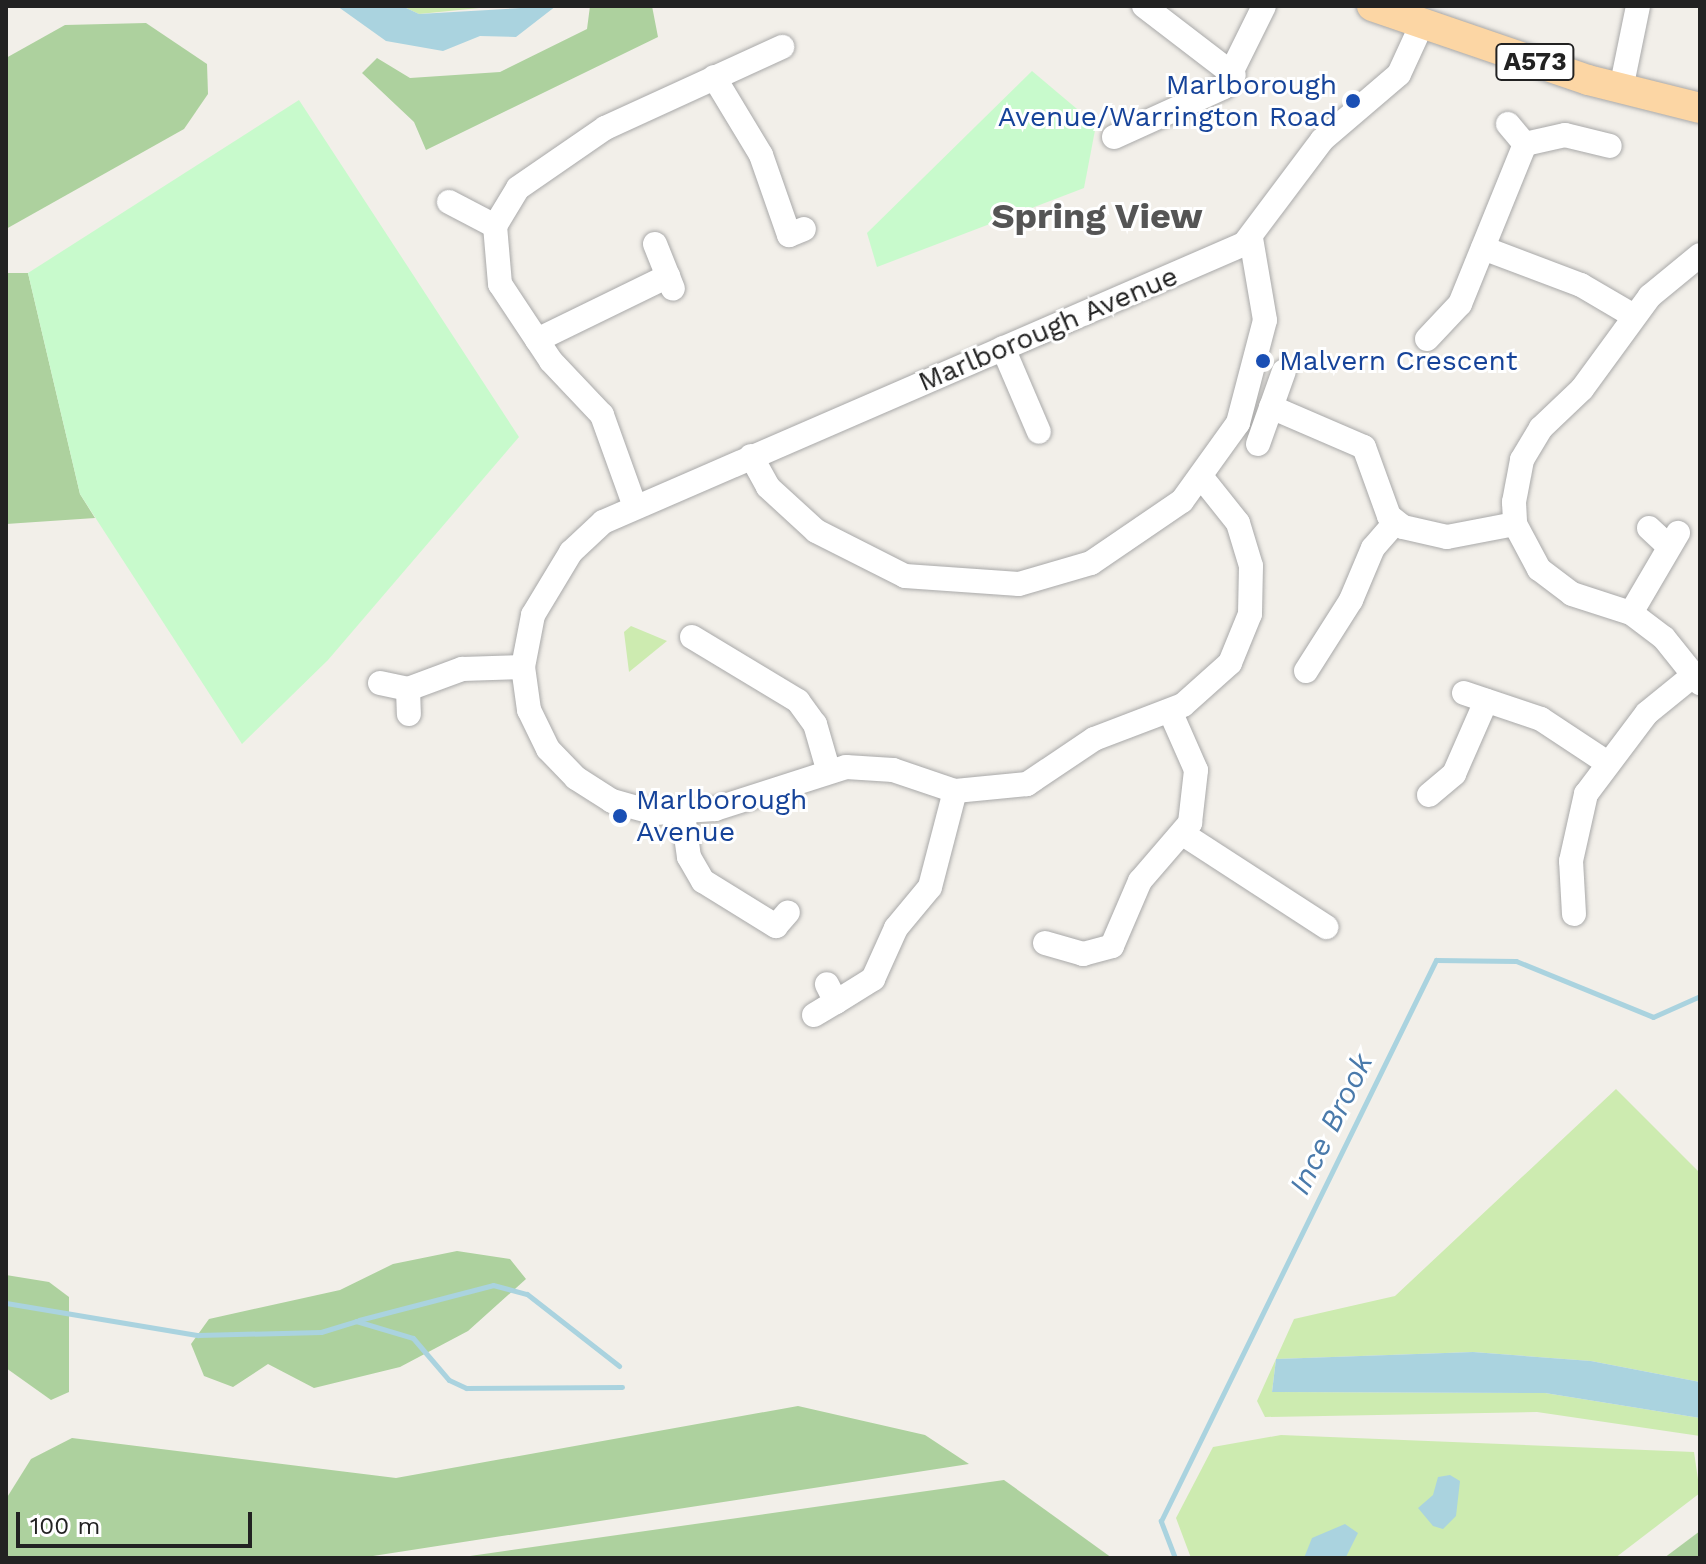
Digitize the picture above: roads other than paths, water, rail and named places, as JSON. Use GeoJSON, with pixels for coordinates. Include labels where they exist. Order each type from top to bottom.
{"type":"FeatureCollection","features":[{"type":"Feature","properties":{"kind":"main road","name":"A573"},"geometry":{"type":"LineString","coordinates":[[1372,6],[1621,89],[1700,108]]}},
{"type":"Feature","properties":{"kind":"street"},"geometry":{"type":"LineString","coordinates":[[1144,6],[1234,75]]}},
{"type":"Feature","properties":{"kind":"street"},"geometry":{"type":"LineString","coordinates":[[1114,137],[1214,94],[1234,75],[1264,6]]}},
{"type":"Feature","properties":{"kind":"street"},"geometry":{"type":"LineString","coordinates":[[1621,89],[1638,6]]}},
{"type":"Feature","properties":{"kind":"street"},"geometry":{"type":"LineString","coordinates":[[751,456],[795,514],[863,559],[926,581],[994,585],[1041,581],[1117,550],[1203,479],[1238,423],[1262,341],[1264,284],[1251,238],[1322,140],[1399,74],[1422,24]]}},
{"type":"Feature","properties":{"kind":"street"},"geometry":{"type":"LineString","coordinates":[[634,504],[602,415],[537,340],[500,284],[495,226],[510,197],[536,174],[605,128],[782,47]]}},
{"type":"Feature","properties":{"kind":"street"},"geometry":{"type":"LineString","coordinates":[[714,77],[761,155],[790,235]]}},
{"type":"Feature","properties":{"kind":"street"},"geometry":{"type":"LineString","coordinates":[[1508,124],[1525,144]]}},
{"type":"Feature","properties":{"kind":"street"},"geometry":{"type":"LineString","coordinates":[[1525,144],[1550,136],[1597,136]]}},
{"type":"Feature","properties":{"kind":"street"},"geometry":{"type":"LineString","coordinates":[[1445,335],[1525,144]]}},
{"type":"Feature","properties":{"kind":"street"},"geometry":{"type":"LineString","coordinates":[[449,202],[495,226]]}},
{"type":"Feature","properties":{"kind":"street","name":"Marlborough Avenue"},"geometry":{"type":"LineString","coordinates":[[1203,479],[1244,535],[1250,614],[1217,679],[1170,711],[1094,739],[1027,784],[955,791],[878,768],[828,769],[683,814],[628,807],[566,769],[534,723],[523,667],[533,615],[571,552],[634,504],[1003,348],[1251,238]]}},
{"type":"Feature","properties":{"kind":"street"},"geometry":{"type":"LineString","coordinates":[[537,340],[671,284],[655,244]]}},
{"type":"Feature","properties":{"kind":"street"},"geometry":{"type":"LineString","coordinates":[[1483,248],[1581,285],[1634,316]]}},
{"type":"Feature","properties":{"kind":"street"},"geometry":{"type":"LineString","coordinates":[[1574,914],[1578,816],[1606,762],[1647,713],[1697,679],[1631,613],[1555,584],[1515,524],[1517,477],[1531,441],[1582,389],[1634,316],[1669,276],[1700,255]]}},
{"type":"Feature","properties":{"kind":"street"},"geometry":{"type":"LineString","coordinates":[[1003,348],[1039,432]]}},
{"type":"Feature","properties":{"kind":"street"},"geometry":{"type":"LineString","coordinates":[[1258,444],[1284,371]]}},
{"type":"Feature","properties":{"kind":"street"},"geometry":{"type":"LineString","coordinates":[[1271,407],[1364,447],[1395,523]]}},
{"type":"Feature","properties":{"kind":"street"},"geometry":{"type":"LineString","coordinates":[[1395,523],[1447,537],[1515,524]]}},
{"type":"Feature","properties":{"kind":"street"},"geometry":{"type":"LineString","coordinates":[[1306,671],[1332,650],[1373,548],[1395,523]]}},
{"type":"Feature","properties":{"kind":"street"},"geometry":{"type":"LineString","coordinates":[[1631,613],[1665,535]]}},
{"type":"Feature","properties":{"kind":"street"},"geometry":{"type":"LineString","coordinates":[[700,648],[798,701],[815,724],[828,769]]}},
{"type":"Feature","properties":{"kind":"street"},"geometry":{"type":"LineString","coordinates":[[380,683],[408,689],[462,669],[523,667]]}},
{"type":"Feature","properties":{"kind":"street"},"geometry":{"type":"LineString","coordinates":[[408,689],[409,714]]}},
{"type":"Feature","properties":{"kind":"street"},"geometry":{"type":"LineString","coordinates":[[1426,798],[1454,774],[1475,697],[1541,719],[1606,762]]}},
{"type":"Feature","properties":{"kind":"street"},"geometry":{"type":"LineString","coordinates":[[1044,941],[1083,954],[1112,946],[1140,881],[1183,834],[1198,783],[1170,711]]}},
{"type":"Feature","properties":{"kind":"street"},"geometry":{"type":"LineString","coordinates":[[814,1015],[831,993],[873,979],[896,928],[930,887],[955,791]]}},
{"type":"Feature","properties":{"kind":"street"},"geometry":{"type":"LineString","coordinates":[[683,814],[689,857],[703,881],[785,925]]}},
{"type":"Feature","properties":{"kind":"street"},"geometry":{"type":"LineString","coordinates":[[1183,834],[1323,915]]}},
{"type":"Feature","properties":{"kind":"water"},"geometry":{"type":"Polygon","coordinates":[[[337,6],[402,6],[419,14],[556,6],[516,37],[480,36],[443,51],[386,41],[337,6]]]}},
{"type":"Feature","properties":{"kind":"water"},"geometry":{"type":"Polygon","coordinates":[[[1473,1352],[1591,1361],[1700,1382],[1700,1418],[1545,1393],[1272,1392],[1276,1359],[1473,1352]]]}},
{"type":"Feature","properties":{"kind":"water"},"geometry":{"type":"Polygon","coordinates":[[[1450,1475],[1460,1481],[1456,1516],[1443,1529],[1433,1526],[1418,1508],[1433,1495],[1438,1477],[1450,1475]]]}},
{"type":"Feature","properties":{"kind":"water"},"geometry":{"type":"Polygon","coordinates":[[[1345,1524],[1358,1533],[1346,1557],[1304,1558],[1312,1538],[1345,1524]]]}},
{"type":"Feature","properties":{"kind":"waterway","name":"Ince Brook"},"geometry":{"type":"LineString","coordinates":[[1175,1558],[1161,1521],[1436,960],[1516,961],[1653,1017],[1700,996]]}},
{"type":"Feature","properties":{"kind":"waterway"},"geometry":{"type":"LineString","coordinates":[[359,1320],[493,1285],[527,1294],[619,1366]]}},
{"type":"Feature","properties":{"kind":"waterway"},"geometry":{"type":"LineString","coordinates":[[6,1303],[198,1335],[321,1332],[356,1321],[413,1338],[449,1380],[466,1388],[622,1387]]}},
{"type":"Feature","properties":{"kind":"place","name":"Marlborough Avenue/Warrington Road"},"geometry":{"type":"Point","coordinates":[1353,101]}},
{"type":"Feature","properties":{"kind":"place","name":"Malvern Crescent"},"geometry":{"type":"Point","coordinates":[1263,361]}},
{"type":"Feature","properties":{"kind":"place","name":"Marlborough Avenue"},"geometry":{"type":"Point","coordinates":[620,816]}},
{"type":"Feature","properties":{"kind":"district","name":"Spring View"},"geometry":{"type":"Point","coordinates":[1097,217]}}]}
